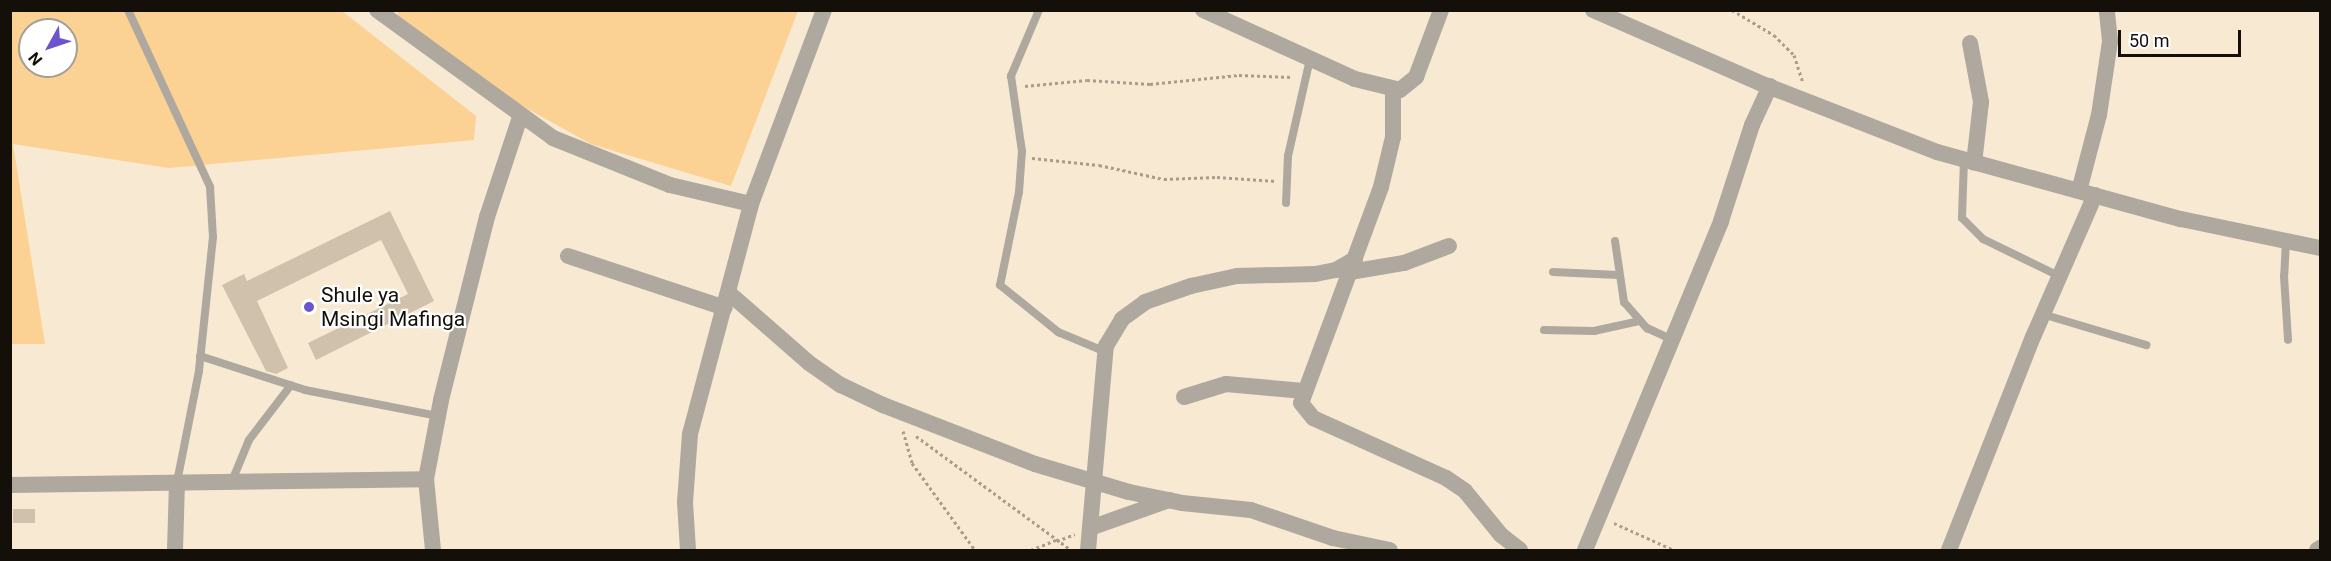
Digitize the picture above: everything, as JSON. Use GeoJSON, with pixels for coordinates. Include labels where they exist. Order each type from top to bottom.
{"type":"FeatureCollection","features":[{"type":"Feature","properties":{"kind":"street"},"geometry":{"type":"LineString","coordinates":[[377,10],[520,117],[594,157],[670,185],[751,204]]}},
{"type":"Feature","properties":{"kind":"street"},"geometry":{"type":"LineString","coordinates":[[688,550],[685,502],[690,434],[751,204],[824,10]]}},
{"type":"Feature","properties":{"kind":"street"},"geometry":{"type":"LineString","coordinates":[[1203,10],[1355,80],[1400,90],[1416,76],[1441,10]]}},
{"type":"Feature","properties":{"kind":"street"},"geometry":{"type":"LineString","coordinates":[[1593,10],[1770,86],[1969,162],[2181,219],[2320,248]]}},
{"type":"Feature","properties":{"kind":"street"},"geometry":{"type":"LineString","coordinates":[[1949,550],[2059,276],[2087,193],[2110,40],[2107,10]]}},
{"type":"Feature","properties":{"kind":"street"},"geometry":{"type":"LineString","coordinates":[[1969,162],[1981,102],[1970,43]]}},
{"type":"Feature","properties":{"kind":"street"},"geometry":{"type":"LineString","coordinates":[[1585,550],[1721,221],[1752,125],[1770,86]]}},
{"type":"Feature","properties":{"kind":"street"},"geometry":{"type":"LineString","coordinates":[[1393,89],[1393,137],[1353,265],[1301,403],[1313,418],[1446,478],[1464,491],[1501,536],[1520,550]]}},
{"type":"Feature","properties":{"kind":"street"},"geometry":{"type":"LineString","coordinates":[[433,550],[426,479],[438,416],[487,217],[520,117]]}},
{"type":"Feature","properties":{"kind":"street"},"geometry":{"type":"LineString","coordinates":[[1088,550],[1106,352],[1122,319],[1145,302],[1237,276],[1336,270],[1353,265],[1404,263],[1449,246]]}},
{"type":"Feature","properties":{"kind":"street"},"geometry":{"type":"LineString","coordinates":[[568,256],[727,300],[809,363],[866,399],[1035,464],[1169,500],[1251,510],[1333,538],[1390,550]]}},
{"type":"Feature","properties":{"kind":"street"},"geometry":{"type":"LineString","coordinates":[[1184,397],[1226,384],[1304,391]]}},
{"type":"Feature","properties":{"kind":"street"},"geometry":{"type":"LineString","coordinates":[[10,485],[426,479]]}},
{"type":"Feature","properties":{"kind":"street"},"geometry":{"type":"LineString","coordinates":[[175,550],[177,482]]}},
{"type":"Feature","properties":{"kind":"street"},"geometry":{"type":"LineString","coordinates":[[1090,528],[1169,500]]}},
{"type":"Feature","properties":{"kind":"lane"},"geometry":{"type":"LineString","coordinates":[[128,10],[210,188],[213,237],[200,356],[177,482]]}},
{"type":"Feature","properties":{"kind":"lane"},"geometry":{"type":"LineString","coordinates":[[1039,10],[1011,76],[1022,157],[1019,192],[1000,285],[1058,332],[1106,352]]}},
{"type":"Feature","properties":{"kind":"lane"},"geometry":{"type":"LineString","coordinates":[[1286,203],[1286,181],[1304,79],[1310,59]]}},
{"type":"Feature","properties":{"kind":"lane"},"geometry":{"type":"LineString","coordinates":[[1969,162],[1962,218],[1983,239],[2059,276]]}},
{"type":"Feature","properties":{"kind":"lane"},"geometry":{"type":"LineString","coordinates":[[2286,240],[2284,276],[2288,340]]}},
{"type":"Feature","properties":{"kind":"lane"},"geometry":{"type":"LineString","coordinates":[[1615,241],[1618,275],[1624,302],[1639,321],[1671,339]]}},
{"type":"Feature","properties":{"kind":"lane"},"geometry":{"type":"LineString","coordinates":[[1554,272],[1618,275]]}},
{"type":"Feature","properties":{"kind":"lane"},"geometry":{"type":"LineString","coordinates":[[2042,314],[2146,345]]}},
{"type":"Feature","properties":{"kind":"lane"},"geometry":{"type":"LineString","coordinates":[[1544,330],[1594,331],[1639,321]]}},
{"type":"Feature","properties":{"kind":"lane"},"geometry":{"type":"LineString","coordinates":[[200,356],[291,386],[438,416]]}},
{"type":"Feature","properties":{"kind":"lane"},"geometry":{"type":"LineString","coordinates":[[232,481],[249,440],[291,386]]}},
{"type":"Feature","properties":{"kind":"path"},"geometry":{"type":"LineString","coordinates":[[1732,10],[1774,35],[1794,56],[1802,75],[1805,100]]}},
{"type":"Feature","properties":{"kind":"path"},"geometry":{"type":"LineString","coordinates":[[1012,88],[1088,80],[1150,84],[1239,75],[1304,79]]}},
{"type":"Feature","properties":{"kind":"path"},"geometry":{"type":"LineString","coordinates":[[1022,157],[1099,165],[1164,179],[1217,177],[1286,181]]}},
{"type":"Feature","properties":{"kind":"path"},"geometry":{"type":"LineString","coordinates":[[975,550],[912,463],[903,426],[1071,550]]}},
{"type":"Feature","properties":{"kind":"path"},"geometry":{"type":"LineString","coordinates":[[1599,516],[1674,550]]}},
{"type":"Feature","properties":{"kind":"path"},"geometry":{"type":"LineString","coordinates":[[1031,550],[1056,540]]}},
{"type":"Feature","properties":{"kind":"shaded area"},"geometry":{"type":"Polygon","coordinates":[[[10,11],[342,11],[476,116],[474,140],[169,168],[13,144],[45,344],[11,344],[10,11]]]}},
{"type":"Feature","properties":{"kind":"shaded area"},"geometry":{"type":"Polygon","coordinates":[[[398,11],[798,11],[731,186],[591,144],[483,84],[398,16],[398,11]]]}},
{"type":"Feature","properties":{"kind":"building"},"geometry":{"type":"Polygon","coordinates":[[[390,211],[434,301],[316,360],[308,343],[408,294],[381,240],[257,301],[288,368],[276,374],[266,371],[222,285],[244,274],[247,281],[390,211]]]}},
{"type":"Feature","properties":{"kind":"building"},"geometry":{"type":"Polygon","coordinates":[[[13,509],[35,509],[35,523],[13,523],[13,509]]]}},
{"type":"Feature","properties":{"kind":"place","name":"Shule ya Msingi Mafinga"},"geometry":{"type":"Point","coordinates":[309,307]}}]}
